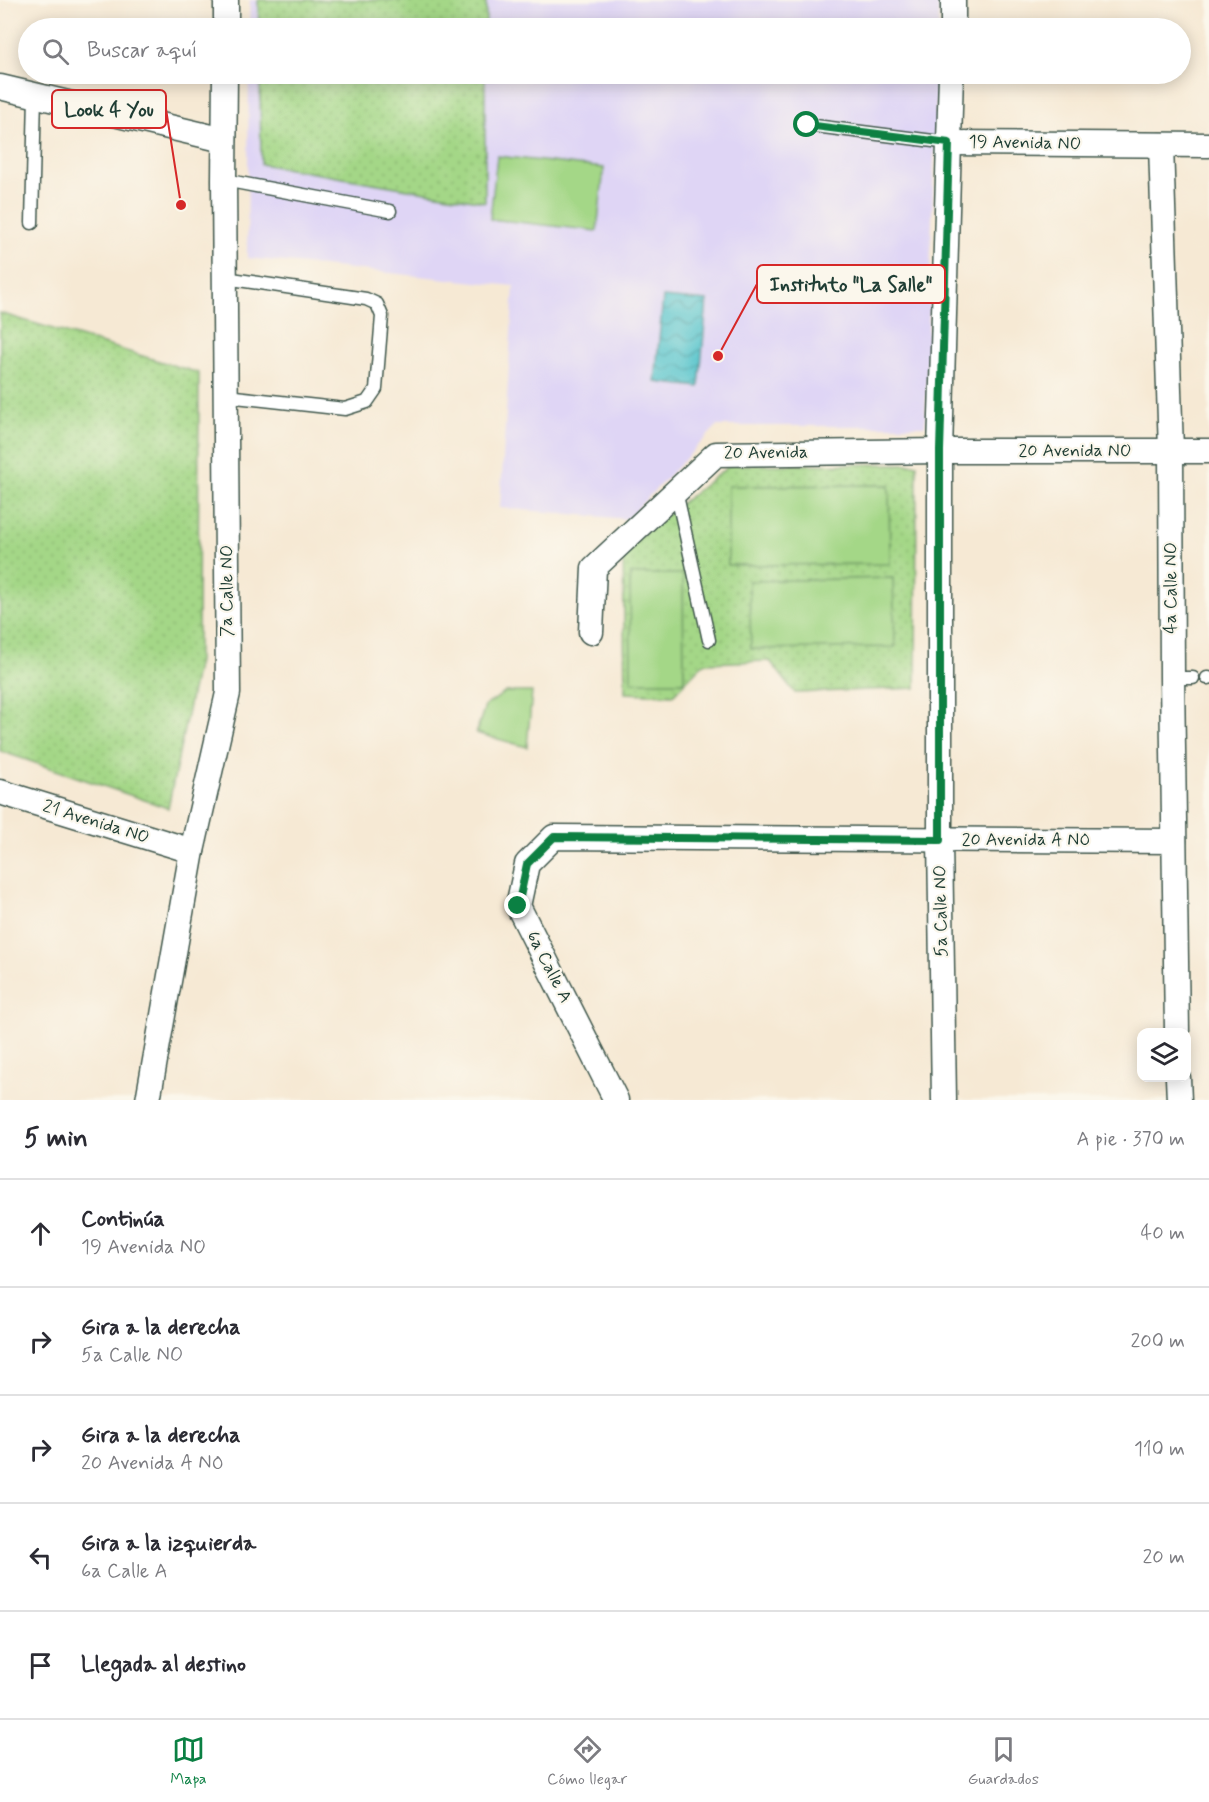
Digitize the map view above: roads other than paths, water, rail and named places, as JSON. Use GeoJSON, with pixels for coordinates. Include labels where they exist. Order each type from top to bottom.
{"type":"FeatureCollection","features":[{"type":"Feature","properties":{"kind":"street"},"geometry":{"type":"LineString","coordinates":[[226,0],[226,18]]}},
{"type":"Feature","properties":{"kind":"street"},"geometry":{"type":"LineString","coordinates":[[953,0],[953,18]]}},
{"type":"Feature","properties":{"kind":"street","name":"7a Calle NO"},"geometry":{"type":"LineString","coordinates":[[148,1100],[192,851],[228,693],[225,84]]}},
{"type":"Feature","properties":{"kind":"street","name":"5a Calle NO"},"geometry":{"type":"LineString","coordinates":[[944,1100],[940,840],[940,451],[951,84]]}},
{"type":"Feature","properties":{"kind":"street"},"geometry":{"type":"LineString","coordinates":[[0,87],[224,140]]}},
{"type":"Feature","properties":{"kind":"street","name":"19 Avenida NO"},"geometry":{"type":"LineString","coordinates":[[949,143],[1209,145]]}},
{"type":"Feature","properties":{"kind":"street","name":"4a Calle NO"},"geometry":{"type":"LineString","coordinates":[[1161,145],[1171,451],[1183,678],[1174,841],[1178,1028]]}},
{"type":"Feature","properties":{"kind":"street","name":"20 Avenida NO"},"geometry":{"type":"LineString","coordinates":[[940,451],[1209,451]]}},
{"type":"Feature","properties":{"kind":"street","name":"20 Avenida"},"geometry":{"type":"LineString","coordinates":[[591,632],[594,568],[716,454],[940,451]]}},
{"type":"Feature","properties":{"kind":"street","name":"21 Avenida NO"},"geometry":{"type":"LineString","coordinates":[[0,792],[192,851]]}},
{"type":"Feature","properties":{"kind":"street","name":"20 Avenida A NO"},"geometry":{"type":"LineString","coordinates":[[554,837],[1174,841]]}},
{"type":"Feature","properties":{"kind":"street","name":"6a Calle A"},"geometry":{"type":"LineString","coordinates":[[554,837],[527,864],[518,906],[616,1100]]}},
{"type":"Feature","properties":{"kind":"street"},"geometry":{"type":"LineString","coordinates":[[1178,1082],[1179,1100]]}},
{"type":"Feature","properties":{"kind":"lane"},"geometry":{"type":"LineString","coordinates":[[32,223],[35,95]]}},
{"type":"Feature","properties":{"kind":"lane","name":"19 Avenida NO"},"geometry":{"type":"LineString","coordinates":[[807,125],[949,143]]}},
{"type":"Feature","properties":{"kind":"lane"},"geometry":{"type":"LineString","coordinates":[[224,180],[390,211]]}},
{"type":"Feature","properties":{"kind":"lane"},"geometry":{"type":"LineString","coordinates":[[225,278],[366,299],[377,304],[382,316],[376,389],[367,402],[345,409],[226,396]]}},
{"type":"Feature","properties":{"kind":"lane"},"geometry":{"type":"LineString","coordinates":[[676,491],[710,640]]}},
{"type":"Feature","properties":{"kind":"water"},"geometry":{"type":"Polygon","coordinates":[[[663,297],[707,301],[699,387],[655,382],[663,297]]]}},
{"type":"Feature","properties":{"kind":"place","name":"Look 4 You"},"geometry":{"type":"Point","coordinates":[181,205]}},
{"type":"Feature","properties":{"kind":"place","name":"Instituto \"La Salle\""},"geometry":{"type":"Point","coordinates":[718,356]}}]}
